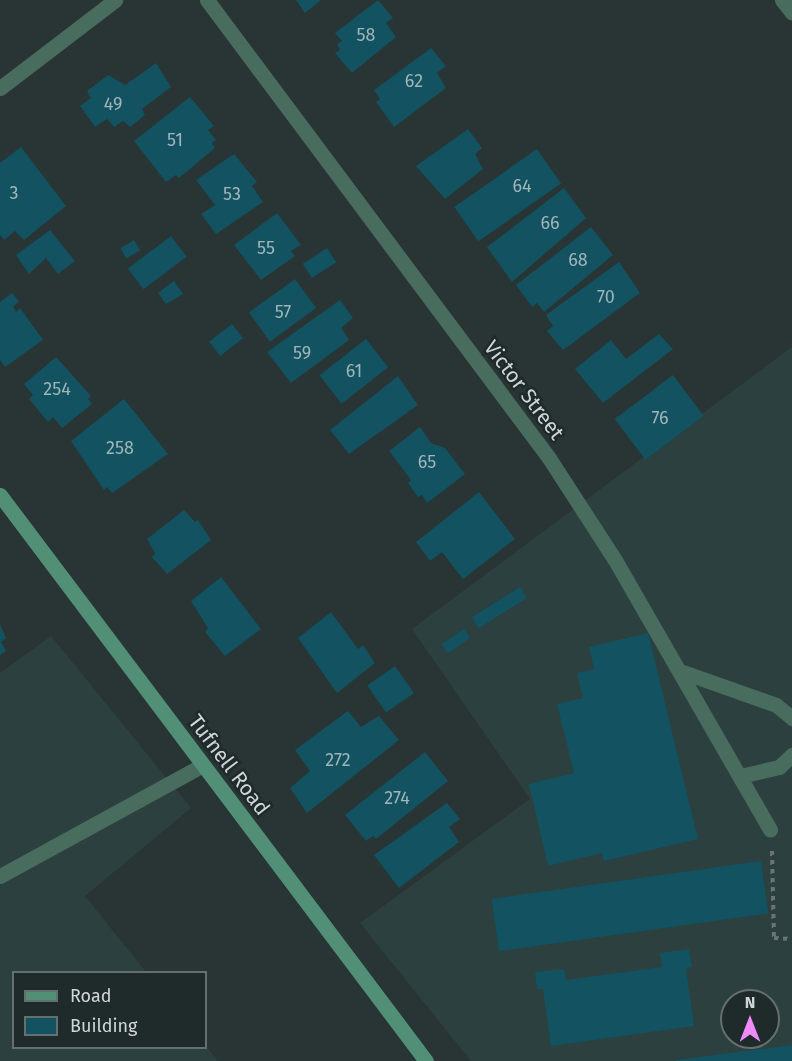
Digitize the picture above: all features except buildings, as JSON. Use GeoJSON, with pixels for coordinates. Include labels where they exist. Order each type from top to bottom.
{"type":"FeatureCollection","features":[{"type":"Feature","properties":{"kind":"street"},"geometry":{"type":"LineString","coordinates":[[0,88],[115,0]]}},
{"type":"Feature","properties":{"kind":"street","name":"Victor Street"},"geometry":{"type":"LineString","coordinates":[[207,0],[549,458],[615,560],[683,672],[770,830]]}},
{"type":"Feature","properties":{"kind":"street"},"geometry":{"type":"LineString","coordinates":[[782,0],[792,13]]}},
{"type":"Feature","properties":{"kind":"street","name":"Tufnell Road"},"geometry":{"type":"LineString","coordinates":[[0,495],[426,1061]]}},
{"type":"Feature","properties":{"kind":"street"},"geometry":{"type":"LineString","coordinates":[[683,672],[776,705],[792,718]]}},
{"type":"Feature","properties":{"kind":"street"},"geometry":{"type":"LineString","coordinates":[[740,776],[779,767],[792,755]]}},
{"type":"Feature","properties":{"kind":"street"},"geometry":{"type":"LineString","coordinates":[[0,876],[203,765]]}},
{"type":"Feature","properties":{"kind":"path"},"geometry":{"type":"LineString","coordinates":[[770,830],[774,938],[792,939]]}},
{"type":"Feature","properties":{"kind":"shaded area"},"geometry":{"type":"Polygon","coordinates":[[[792,347],[792,1061],[471,1061],[360,923],[530,799],[412,629],[792,347]]]}},
{"type":"Feature","properties":{"kind":"shaded area"},"geometry":{"type":"Polygon","coordinates":[[[51,636],[191,808],[85,896],[145,971],[12,971],[12,1049],[207,1047],[218,1061],[0,1061],[0,673],[51,636]]]}}]}
